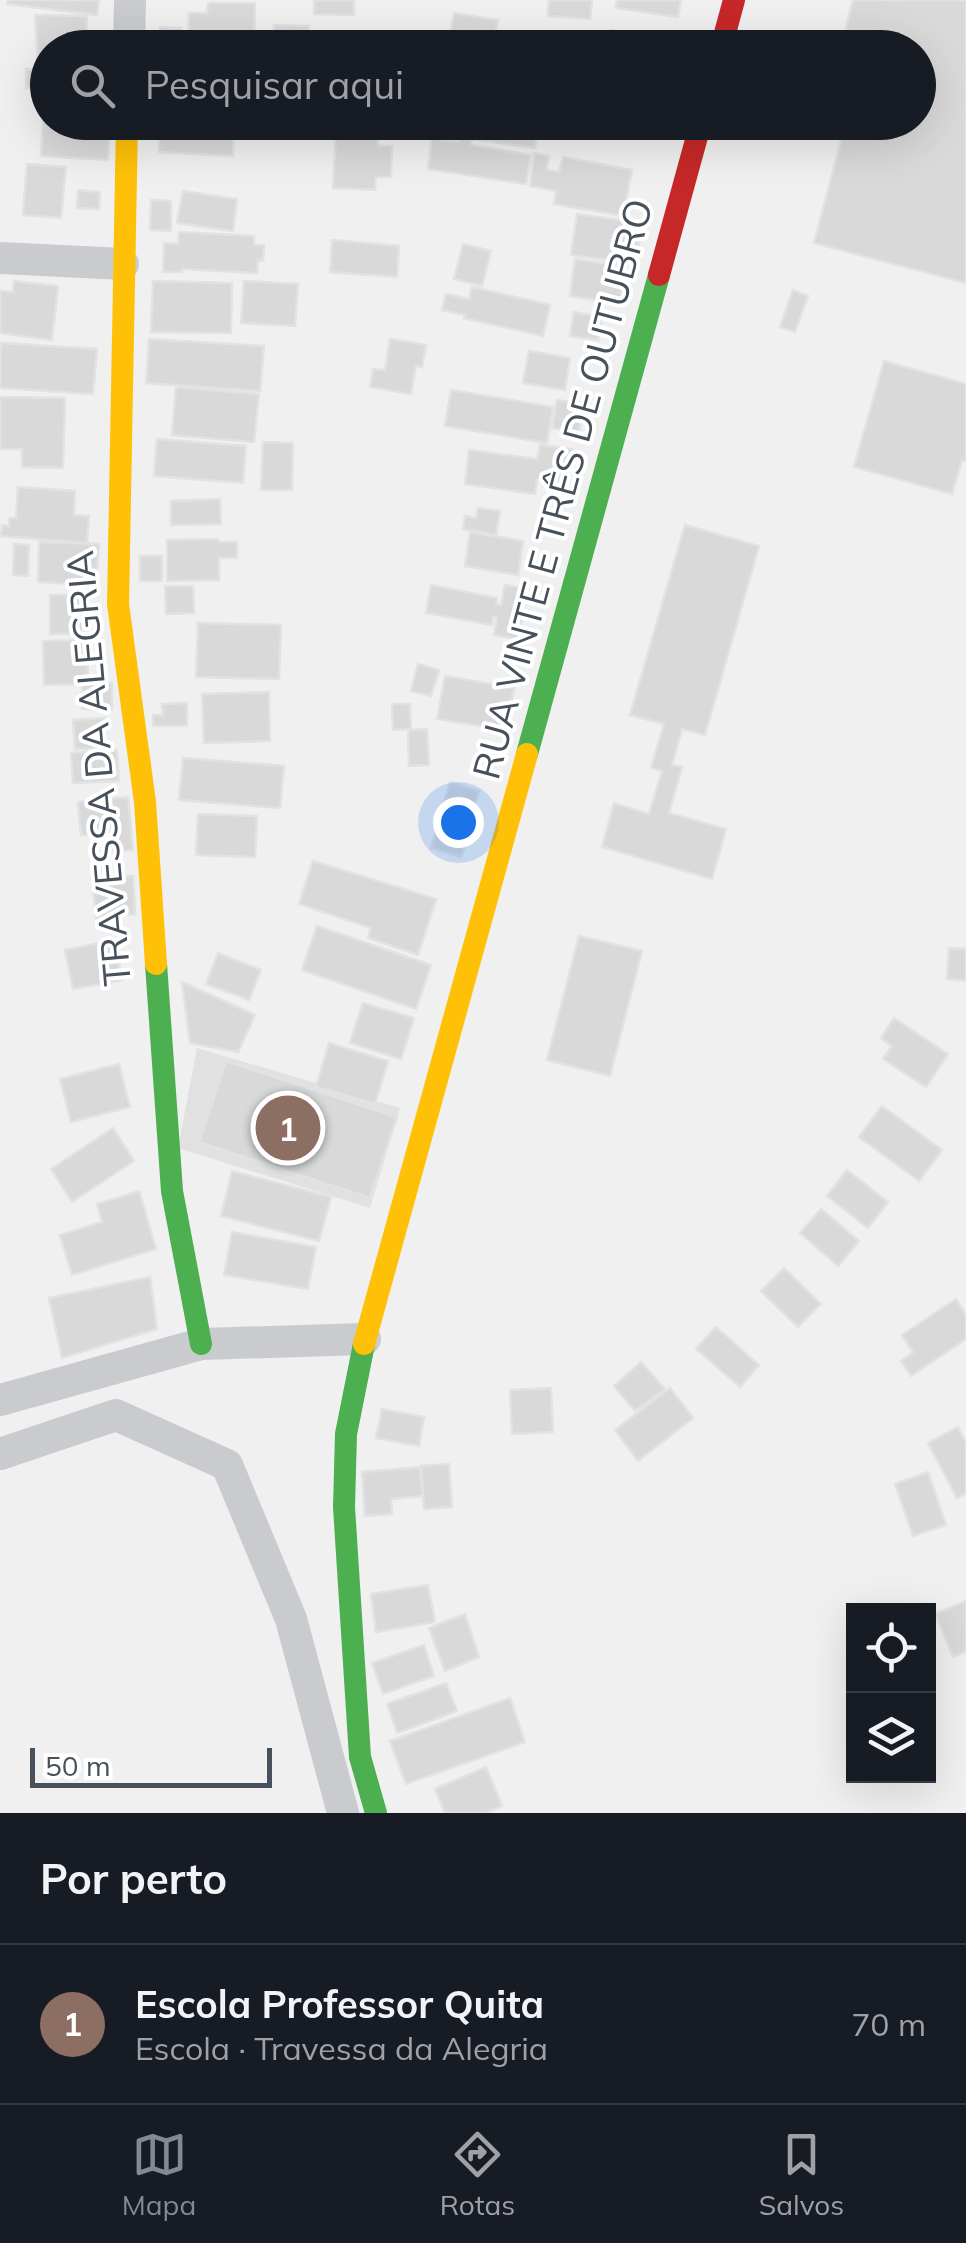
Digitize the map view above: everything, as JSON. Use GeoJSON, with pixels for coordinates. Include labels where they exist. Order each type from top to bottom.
{"type":"FeatureCollection","features":[{"type":"Feature","properties":{"kind":"street"},"geometry":{"type":"LineString","coordinates":[[129,30],[130,0]]}},
{"type":"Feature","properties":{"kind":"street"},"geometry":{"type":"LineString","coordinates":[[726,30],[734,0]]}},
{"type":"Feature","properties":{"kind":"street","name":"TRAVESSA DA ALEGRIA"},"geometry":{"type":"LineString","coordinates":[[126,140],[118,604],[146,802],[172,1191],[200,1344]]}},
{"type":"Feature","properties":{"kind":"street","name":"RUA VINTE E TRÊS DE OUTUBRO"},"geometry":{"type":"LineString","coordinates":[[376,1813],[360,1757],[344,1507],[346,1434],[365,1339],[695,140]]}},
{"type":"Feature","properties":{"kind":"street"},"geometry":{"type":"LineString","coordinates":[[0,258],[122,264]]}},
{"type":"Feature","properties":{"kind":"street"},"geometry":{"type":"LineString","coordinates":[[0,1400],[200,1344],[365,1339]]}},
{"type":"Feature","properties":{"kind":"street"},"geometry":{"type":"LineString","coordinates":[[0,1454],[116,1414],[227,1465],[291,1619],[343,1813]]}},
{"type":"Feature","properties":{"kind":"shaded area"},"geometry":{"type":"Polygon","coordinates":[[[197,1048],[400,1108],[370,1208],[178,1148],[197,1048]]]}},
{"type":"Feature","properties":{"kind":"building"},"geometry":{"type":"Polygon","coordinates":[[[8,0],[99,0],[97,15],[7,4],[8,0]]]}},
{"type":"Feature","properties":{"kind":"building"},"geometry":{"type":"Polygon","coordinates":[[[314,0],[354,0],[354,15],[314,14],[314,0]]]}},
{"type":"Feature","properties":{"kind":"building"},"geometry":{"type":"Polygon","coordinates":[[[549,0],[592,0],[590,19],[548,16],[549,0]]]}},
{"type":"Feature","properties":{"kind":"building"},"geometry":{"type":"Polygon","coordinates":[[[617,0],[681,0],[678,17],[616,8],[617,0]]]}},
{"type":"Feature","properties":{"kind":"building"},"geometry":{"type":"Polygon","coordinates":[[[853,0],[966,0],[966,283],[814,243],[841,140],[936,140],[936,30],[846,30],[853,0]]]}},
{"type":"Feature","properties":{"kind":"building"},"geometry":{"type":"Polygon","coordinates":[[[208,3],[255,3],[254,30],[189,30],[189,13],[207,13],[208,3]]]}},
{"type":"Feature","properties":{"kind":"building"},"geometry":{"type":"Polygon","coordinates":[[[454,13],[498,20],[496,30],[451,30],[454,13]]]}},
{"type":"Feature","properties":{"kind":"building"},"geometry":{"type":"Polygon","coordinates":[[[35,15],[87,16],[87,30],[36,30],[35,15]]]}},
{"type":"Feature","properties":{"kind":"building"},"geometry":{"type":"Polygon","coordinates":[[[274,25],[309,26],[309,30],[274,30],[274,25]]]}},
{"type":"Feature","properties":{"kind":"building"},"geometry":{"type":"Polygon","coordinates":[[[26,69],[30,69],[30,88],[26,88],[26,69]]]}},
{"type":"Feature","properties":{"kind":"building"},"geometry":{"type":"Polygon","coordinates":[[[42,140],[109,140],[108,160],[41,156],[42,140]]]}},
{"type":"Feature","properties":{"kind":"building"},"geometry":{"type":"Polygon","coordinates":[[[159,140],[233,140],[233,156],[159,152],[159,140]]]}},
{"type":"Feature","properties":{"kind":"building"},"geometry":{"type":"Polygon","coordinates":[[[336,140],[378,140],[378,146],[392,146],[391,177],[376,177],[375,190],[333,188],[336,140]]]}},
{"type":"Feature","properties":{"kind":"building"},"geometry":{"type":"Polygon","coordinates":[[[432,140],[472,140],[471,145],[531,155],[526,184],[428,169],[432,140]]]}},
{"type":"Feature","properties":{"kind":"building"},"geometry":{"type":"Polygon","coordinates":[[[479,140],[536,140],[535,148],[479,140]]]}},
{"type":"Feature","properties":{"kind":"building"},"geometry":{"type":"Polygon","coordinates":[[[534,153],[549,156],[546,170],[559,172],[563,157],[632,170],[623,216],[554,204],[556,191],[530,186],[534,153]]]}},
{"type":"Feature","properties":{"kind":"building"},"geometry":{"type":"Polygon","coordinates":[[[27,164],[66,167],[61,218],[23,215],[27,164]]]}},
{"type":"Feature","properties":{"kind":"building"},"geometry":{"type":"Polygon","coordinates":[[[78,190],[100,192],[99,209],[77,208],[78,190]]]}},
{"type":"Feature","properties":{"kind":"building"},"geometry":{"type":"Polygon","coordinates":[[[183,191],[237,199],[233,231],[177,223],[183,191]]]}},
{"type":"Feature","properties":{"kind":"building"},"geometry":{"type":"Polygon","coordinates":[[[151,200],[171,201],[171,231],[150,230],[151,200]]]}},
{"type":"Feature","properties":{"kind":"building"},"geometry":{"type":"Polygon","coordinates":[[[577,214],[642,223],[636,264],[571,255],[577,214]]]}},
{"type":"Feature","properties":{"kind":"building"},"geometry":{"type":"Polygon","coordinates":[[[179,232],[254,236],[254,245],[264,245],[263,261],[258,260],[257,273],[182,269],[163,272],[164,243],[178,244],[179,232]]]}},
{"type":"Feature","properties":{"kind":"building"},"geometry":{"type":"Polygon","coordinates":[[[332,240],[399,246],[397,277],[330,272],[332,240]]]}},
{"type":"Feature","properties":{"kind":"building"},"geometry":{"type":"Polygon","coordinates":[[[463,244],[491,251],[482,286],[454,279],[463,244]]]}},
{"type":"Feature","properties":{"kind":"building"},"geometry":{"type":"Polygon","coordinates":[[[575,259],[626,266],[620,303],[570,296],[575,259]]]}},
{"type":"Feature","properties":{"kind":"building"},"geometry":{"type":"Polygon","coordinates":[[[14,281],[58,286],[52,340],[0,333],[0,291],[13,292],[14,281]]]}},
{"type":"Feature","properties":{"kind":"building"},"geometry":{"type":"Polygon","coordinates":[[[153,281],[232,283],[231,333],[151,332],[153,281]]]}},
{"type":"Feature","properties":{"kind":"building"},"geometry":{"type":"Polygon","coordinates":[[[244,281],[298,284],[295,326],[241,323],[244,281]]]}},
{"type":"Feature","properties":{"kind":"building"},"geometry":{"type":"Polygon","coordinates":[[[472,287],[550,305],[543,336],[442,310],[446,294],[469,299],[472,287]]]}},
{"type":"Feature","properties":{"kind":"building"},"geometry":{"type":"Polygon","coordinates":[[[793,290],[808,296],[795,332],[780,327],[793,290]]]}},
{"type":"Feature","properties":{"kind":"building"},"geometry":{"type":"Polygon","coordinates":[[[574,312],[602,317],[598,340],[570,336],[574,312]]]}},
{"type":"Feature","properties":{"kind":"building"},"geometry":{"type":"Polygon","coordinates":[[[149,339],[264,346],[260,391],[146,383],[149,339]]]}},
{"type":"Feature","properties":{"kind":"building"},"geometry":{"type":"Polygon","coordinates":[[[390,339],[426,345],[422,367],[416,366],[411,394],[370,387],[373,369],[385,370],[390,339]]]}},
{"type":"Feature","properties":{"kind":"building"},"geometry":{"type":"Polygon","coordinates":[[[1,343],[97,349],[93,394],[0,388],[1,343]]]}},
{"type":"Feature","properties":{"kind":"building"},"geometry":{"type":"Polygon","coordinates":[[[529,351],[570,358],[565,390],[523,383],[529,351]]]}},
{"type":"Feature","properties":{"kind":"building"},"geometry":{"type":"Polygon","coordinates":[[[884,361],[966,384],[966,461],[962,460],[952,494],[854,467],[884,361]]]}},
{"type":"Feature","properties":{"kind":"building"},"geometry":{"type":"Polygon","coordinates":[[[176,387],[259,394],[254,442],[172,435],[176,387]]]}},
{"type":"Feature","properties":{"kind":"building"},"geometry":{"type":"Polygon","coordinates":[[[451,390],[553,407],[547,443],[445,426],[451,390]]]}},
{"type":"Feature","properties":{"kind":"building"},"geometry":{"type":"Polygon","coordinates":[[[0,397],[65,398],[63,468],[22,467],[22,449],[0,449],[0,397]]]}},
{"type":"Feature","properties":{"kind":"building"},"geometry":{"type":"Polygon","coordinates":[[[557,400],[583,404],[579,432],[552,428],[557,400]]]}},
{"type":"Feature","properties":{"kind":"building"},"geometry":{"type":"Polygon","coordinates":[[[157,439],[246,446],[243,483],[154,476],[157,439]]]}},
{"type":"Feature","properties":{"kind":"building"},"geometry":{"type":"Polygon","coordinates":[[[263,442],[293,443],[292,490],[261,490],[263,442]]]}},
{"type":"Feature","properties":{"kind":"building"},"geometry":{"type":"Polygon","coordinates":[[[540,445],[572,449],[567,484],[537,480],[535,494],[465,484],[469,450],[537,459],[540,445]]]}},
{"type":"Feature","properties":{"kind":"building"},"geometry":{"type":"Polygon","coordinates":[[[18,487],[75,491],[74,515],[89,516],[87,543],[1,536],[2,525],[9,526],[9,518],[16,518],[18,487]]]}},
{"type":"Feature","properties":{"kind":"building"},"geometry":{"type":"Polygon","coordinates":[[[220,499],[221,524],[171,525],[171,501],[220,499]]]}},
{"type":"Feature","properties":{"kind":"building"},"geometry":{"type":"Polygon","coordinates":[[[478,508],[500,511],[496,535],[463,529],[465,516],[476,518],[478,508]]]}},
{"type":"Feature","properties":{"kind":"building"},"geometry":{"type":"Polygon","coordinates":[[[685,525],[759,546],[705,735],[682,729],[672,765],[682,767],[669,813],[726,829],[712,879],[602,847],[614,803],[649,814],[662,771],[651,768],[664,724],[630,715],[685,525]]]}},
{"type":"Feature","properties":{"kind":"building"},"geometry":{"type":"Polygon","coordinates":[[[470,532],[523,541],[518,575],[465,566],[470,532]]]}},
{"type":"Feature","properties":{"kind":"building"},"geometry":{"type":"Polygon","coordinates":[[[167,540],[237,542],[237,558],[219,558],[219,580],[167,581],[167,540]]]}},
{"type":"Feature","properties":{"kind":"building"},"geometry":{"type":"Polygon","coordinates":[[[39,542],[99,544],[96,585],[38,582],[39,542]]]}},
{"type":"Feature","properties":{"kind":"building"},"geometry":{"type":"Polygon","coordinates":[[[14,544],[29,545],[28,576],[13,575],[14,544]]]}},
{"type":"Feature","properties":{"kind":"building"},"geometry":{"type":"Polygon","coordinates":[[[140,556],[162,556],[162,581],[140,581],[140,556]]]}},
{"type":"Feature","properties":{"kind":"building"},"geometry":{"type":"Polygon","coordinates":[[[431,585],[497,598],[496,604],[501,605],[505,585],[522,588],[517,613],[523,614],[518,639],[494,635],[497,618],[493,617],[492,625],[426,613],[431,585]]]}},
{"type":"Feature","properties":{"kind":"building"},"geometry":{"type":"Polygon","coordinates":[[[165,586],[193,586],[194,613],[166,614],[165,586]]]}},
{"type":"Feature","properties":{"kind":"building"},"geometry":{"type":"Polygon","coordinates":[[[50,595],[82,595],[83,634],[50,634],[50,595]]]}},
{"type":"Feature","properties":{"kind":"building"},"geometry":{"type":"Polygon","coordinates":[[[198,623],[281,625],[279,679],[196,677],[198,623]]]}},
{"type":"Feature","properties":{"kind":"building"},"geometry":{"type":"Polygon","coordinates":[[[87,640],[88,684],[44,685],[43,641],[87,640]]]}},
{"type":"Feature","properties":{"kind":"building"},"geometry":{"type":"Polygon","coordinates":[[[418,664],[439,670],[431,696],[411,691],[418,664]]]}},
{"type":"Feature","properties":{"kind":"building"},"geometry":{"type":"Polygon","coordinates":[[[445,676],[514,688],[507,730],[437,719],[445,676]]]}},
{"type":"Feature","properties":{"kind":"building"},"geometry":{"type":"Polygon","coordinates":[[[82,683],[112,683],[112,709],[82,709],[82,683]]]}},
{"type":"Feature","properties":{"kind":"building"},"geometry":{"type":"Polygon","coordinates":[[[269,692],[270,741],[204,743],[202,694],[269,692]]]}},
{"type":"Feature","properties":{"kind":"building"},"geometry":{"type":"Polygon","coordinates":[[[187,703],[187,726],[153,726],[153,715],[163,715],[162,704],[187,703]]]}},
{"type":"Feature","properties":{"kind":"building"},"geometry":{"type":"Polygon","coordinates":[[[392,704],[410,704],[411,729],[393,730],[392,704]]]}},
{"type":"Feature","properties":{"kind":"building"},"geometry":{"type":"Polygon","coordinates":[[[105,718],[106,748],[75,749],[73,720],[105,718]]]}},
{"type":"Feature","properties":{"kind":"building"},"geometry":{"type":"Polygon","coordinates":[[[427,729],[429,765],[409,766],[408,730],[427,729]]]}},
{"type":"Feature","properties":{"kind":"building"},"geometry":{"type":"Polygon","coordinates":[[[117,750],[119,781],[73,783],[71,753],[117,750]]]}},
{"type":"Feature","properties":{"kind":"building"},"geometry":{"type":"Polygon","coordinates":[[[183,758],[284,766],[280,808],[179,800],[183,758]]]}},
{"type":"Feature","properties":{"kind":"building"},"geometry":{"type":"Polygon","coordinates":[[[450,782],[479,791],[467,830],[438,821],[450,782]]]}},
{"type":"Feature","properties":{"kind":"building"},"geometry":{"type":"Polygon","coordinates":[[[128,797],[133,850],[111,852],[110,832],[81,835],[78,802],[128,797]]]}},
{"type":"Feature","properties":{"kind":"building"},"geometry":{"type":"Polygon","coordinates":[[[198,814],[257,816],[255,857],[196,855],[198,814]]]}},
{"type":"Feature","properties":{"kind":"building"},"geometry":{"type":"Polygon","coordinates":[[[438,824],[469,834],[461,857],[431,848],[438,824]]]}},
{"type":"Feature","properties":{"kind":"building"},"geometry":{"type":"Polygon","coordinates":[[[313,861],[436,899],[418,955],[368,938],[371,928],[299,904],[313,861]]]}},
{"type":"Feature","properties":{"kind":"building"},"geometry":{"type":"Polygon","coordinates":[[[133,876],[135,914],[96,918],[92,879],[133,876]]]}},
{"type":"Feature","properties":{"kind":"building"},"geometry":{"type":"Polygon","coordinates":[[[317,926],[431,965],[416,1009],[302,970],[317,926]]]}},
{"type":"Feature","properties":{"kind":"building"},"geometry":{"type":"Polygon","coordinates":[[[579,936],[642,951],[610,1076],[547,1060],[579,936]]]}},
{"type":"Feature","properties":{"kind":"building"},"geometry":{"type":"Polygon","coordinates":[[[115,940],[122,980],[73,989],[65,950],[115,940]]]}},
{"type":"Feature","properties":{"kind":"building"},"geometry":{"type":"Polygon","coordinates":[[[949,948],[966,949],[966,981],[947,979],[949,948]]]}},
{"type":"Feature","properties":{"kind":"building"},"geometry":{"type":"Polygon","coordinates":[[[218,953],[261,970],[249,1000],[206,984],[218,953]]]}},
{"type":"Feature","properties":{"kind":"building"},"geometry":{"type":"Polygon","coordinates":[[[182,982],[255,1015],[238,1052],[190,1043],[182,982]]]}},
{"type":"Feature","properties":{"kind":"building"},"geometry":{"type":"Polygon","coordinates":[[[363,1003],[414,1018],[401,1059],[350,1043],[363,1003]]]}},
{"type":"Feature","properties":{"kind":"building"},"geometry":{"type":"Polygon","coordinates":[[[894,1018],[948,1054],[926,1087],[883,1059],[892,1046],[881,1038],[894,1018]]]}},
{"type":"Feature","properties":{"kind":"building"},"geometry":{"type":"Polygon","coordinates":[[[329,1043],[388,1061],[375,1104],[316,1087],[329,1043]]]}},
{"type":"Feature","properties":{"kind":"building"},"geometry":{"type":"Polygon","coordinates":[[[226,1061],[397,1117],[370,1198],[199,1142],[226,1061]]]}},
{"type":"Feature","properties":{"kind":"building"},"geometry":{"type":"Polygon","coordinates":[[[119,1064],[130,1107],[71,1122],[60,1079],[119,1064]]]}},
{"type":"Feature","properties":{"kind":"building"},"geometry":{"type":"Polygon","coordinates":[[[882,1106],[942,1150],[919,1181],[859,1137],[882,1106]]]}},
{"type":"Feature","properties":{"kind":"building"},"geometry":{"type":"Polygon","coordinates":[[[113,1128],[134,1161],[72,1202],[51,1169],[113,1128]]]}},
{"type":"Feature","properties":{"kind":"building"},"geometry":{"type":"Polygon","coordinates":[[[847,1170],[888,1202],[868,1228],[827,1196],[847,1170]]]}},
{"type":"Feature","properties":{"kind":"building"},"geometry":{"type":"Polygon","coordinates":[[[232,1171],[331,1197],[319,1241],[221,1216],[232,1171]]]}},
{"type":"Feature","properties":{"kind":"building"},"geometry":{"type":"Polygon","coordinates":[[[139,1191],[156,1249],[72,1275],[60,1235],[102,1222],[97,1204],[139,1191]]]}},
{"type":"Feature","properties":{"kind":"building"},"geometry":{"type":"Polygon","coordinates":[[[821,1209],[859,1241],[838,1266],[800,1233],[821,1209]]]}},
{"type":"Feature","properties":{"kind":"building"},"geometry":{"type":"Polygon","coordinates":[[[232,1232],[316,1247],[308,1289],[224,1275],[232,1232]]]}},
{"type":"Feature","properties":{"kind":"building"},"geometry":{"type":"Polygon","coordinates":[[[784,1268],[821,1304],[798,1327],[761,1291],[784,1268]]]}},
{"type":"Feature","properties":{"kind":"building"},"geometry":{"type":"Polygon","coordinates":[[[150,1277],[157,1329],[62,1358],[49,1298],[150,1277]]]}},
{"type":"Feature","properties":{"kind":"building"},"geometry":{"type":"Polygon","coordinates":[[[956,1299],[966,1315],[966,1339],[911,1376],[901,1361],[913,1352],[902,1335],[956,1299]]]}},
{"type":"Feature","properties":{"kind":"building"},"geometry":{"type":"Polygon","coordinates":[[[716,1327],[759,1365],[740,1387],[696,1349],[716,1327]]]}},
{"type":"Feature","properties":{"kind":"building"},"geometry":{"type":"Polygon","coordinates":[[[641,1362],[665,1389],[635,1411],[614,1386],[641,1362]]]}},
{"type":"Feature","properties":{"kind":"building"},"geometry":{"type":"Polygon","coordinates":[[[551,1388],[553,1432],[512,1434],[510,1390],[551,1388]]]}},
{"type":"Feature","properties":{"kind":"building"},"geometry":{"type":"Polygon","coordinates":[[[670,1388],[693,1418],[638,1461],[615,1430],[670,1388]]]}},
{"type":"Feature","properties":{"kind":"building"},"geometry":{"type":"Polygon","coordinates":[[[382,1409],[424,1417],[419,1446],[376,1438],[382,1409]]]}},
{"type":"Feature","properties":{"kind":"building"},"geometry":{"type":"Polygon","coordinates":[[[958,1427],[966,1443],[966,1493],[957,1498],[928,1443],[958,1427]]]}},
{"type":"Feature","properties":{"kind":"building"},"geometry":{"type":"Polygon","coordinates":[[[449,1464],[452,1507],[424,1509],[421,1466],[449,1464]]]}},
{"type":"Feature","properties":{"kind":"building"},"geometry":{"type":"Polygon","coordinates":[[[420,1467],[423,1496],[391,1499],[392,1514],[365,1516],[362,1472],[420,1467]]]}},
{"type":"Feature","properties":{"kind":"building"},"geometry":{"type":"Polygon","coordinates":[[[928,1472],[946,1525],[913,1536],[895,1484],[928,1472]]]}},
{"type":"Feature","properties":{"kind":"building"},"geometry":{"type":"Polygon","coordinates":[[[428,1585],[435,1622],[376,1632],[371,1594],[428,1585]]]}},
{"type":"Feature","properties":{"kind":"building"},"geometry":{"type":"Polygon","coordinates":[[[966,1601],[966,1652],[953,1657],[936,1614],[966,1601]]]}},
{"type":"Feature","properties":{"kind":"building"},"geometry":{"type":"Polygon","coordinates":[[[465,1614],[479,1657],[445,1671],[429,1628],[465,1614]]]}},
{"type":"Feature","properties":{"kind":"building"},"geometry":{"type":"Polygon","coordinates":[[[424,1645],[434,1676],[383,1694],[372,1663],[424,1645]]]}},
{"type":"Feature","properties":{"kind":"building"},"geometry":{"type":"Polygon","coordinates":[[[446,1683],[457,1711],[397,1733],[387,1704],[446,1683]]]}},
{"type":"Feature","properties":{"kind":"building"},"geometry":{"type":"Polygon","coordinates":[[[510,1698],[525,1742],[406,1784],[390,1741],[510,1698]]]}},
{"type":"Feature","properties":{"kind":"building"},"geometry":{"type":"Polygon","coordinates":[[[486,1767],[502,1806],[486,1813],[445,1813],[435,1789],[486,1767]]]}},
{"type":"Feature","properties":{"kind":"traffic: fast"},"geometry":{"type":"LineString","coordinates":[[527,754],[659,275]]}},
{"type":"Feature","properties":{"kind":"traffic: fast"},"geometry":{"type":"LineString","coordinates":[[156,964],[172,1191],[201,1344]]}},
{"type":"Feature","properties":{"kind":"traffic: fast"},"geometry":{"type":"LineString","coordinates":[[364,1344],[346,1434],[344,1507],[360,1757],[376,1813]]}},
{"type":"Feature","properties":{"kind":"traffic: slow"},"geometry":{"type":"LineString","coordinates":[[127,140],[118,604],[145,802],[156,964]]}},
{"type":"Feature","properties":{"kind":"traffic: slow"},"geometry":{"type":"LineString","coordinates":[[364,1344],[527,754]]}},
{"type":"Feature","properties":{"kind":"traffic: jam"},"geometry":{"type":"LineString","coordinates":[[726,30],[734,0]]}},
{"type":"Feature","properties":{"kind":"traffic: jam"},"geometry":{"type":"LineString","coordinates":[[659,275],[696,140]]}},
{"type":"Feature","properties":{"kind":"place","name":"Escola Professor Quita"},"geometry":{"type":"Point","coordinates":[288,1128]}}]}
